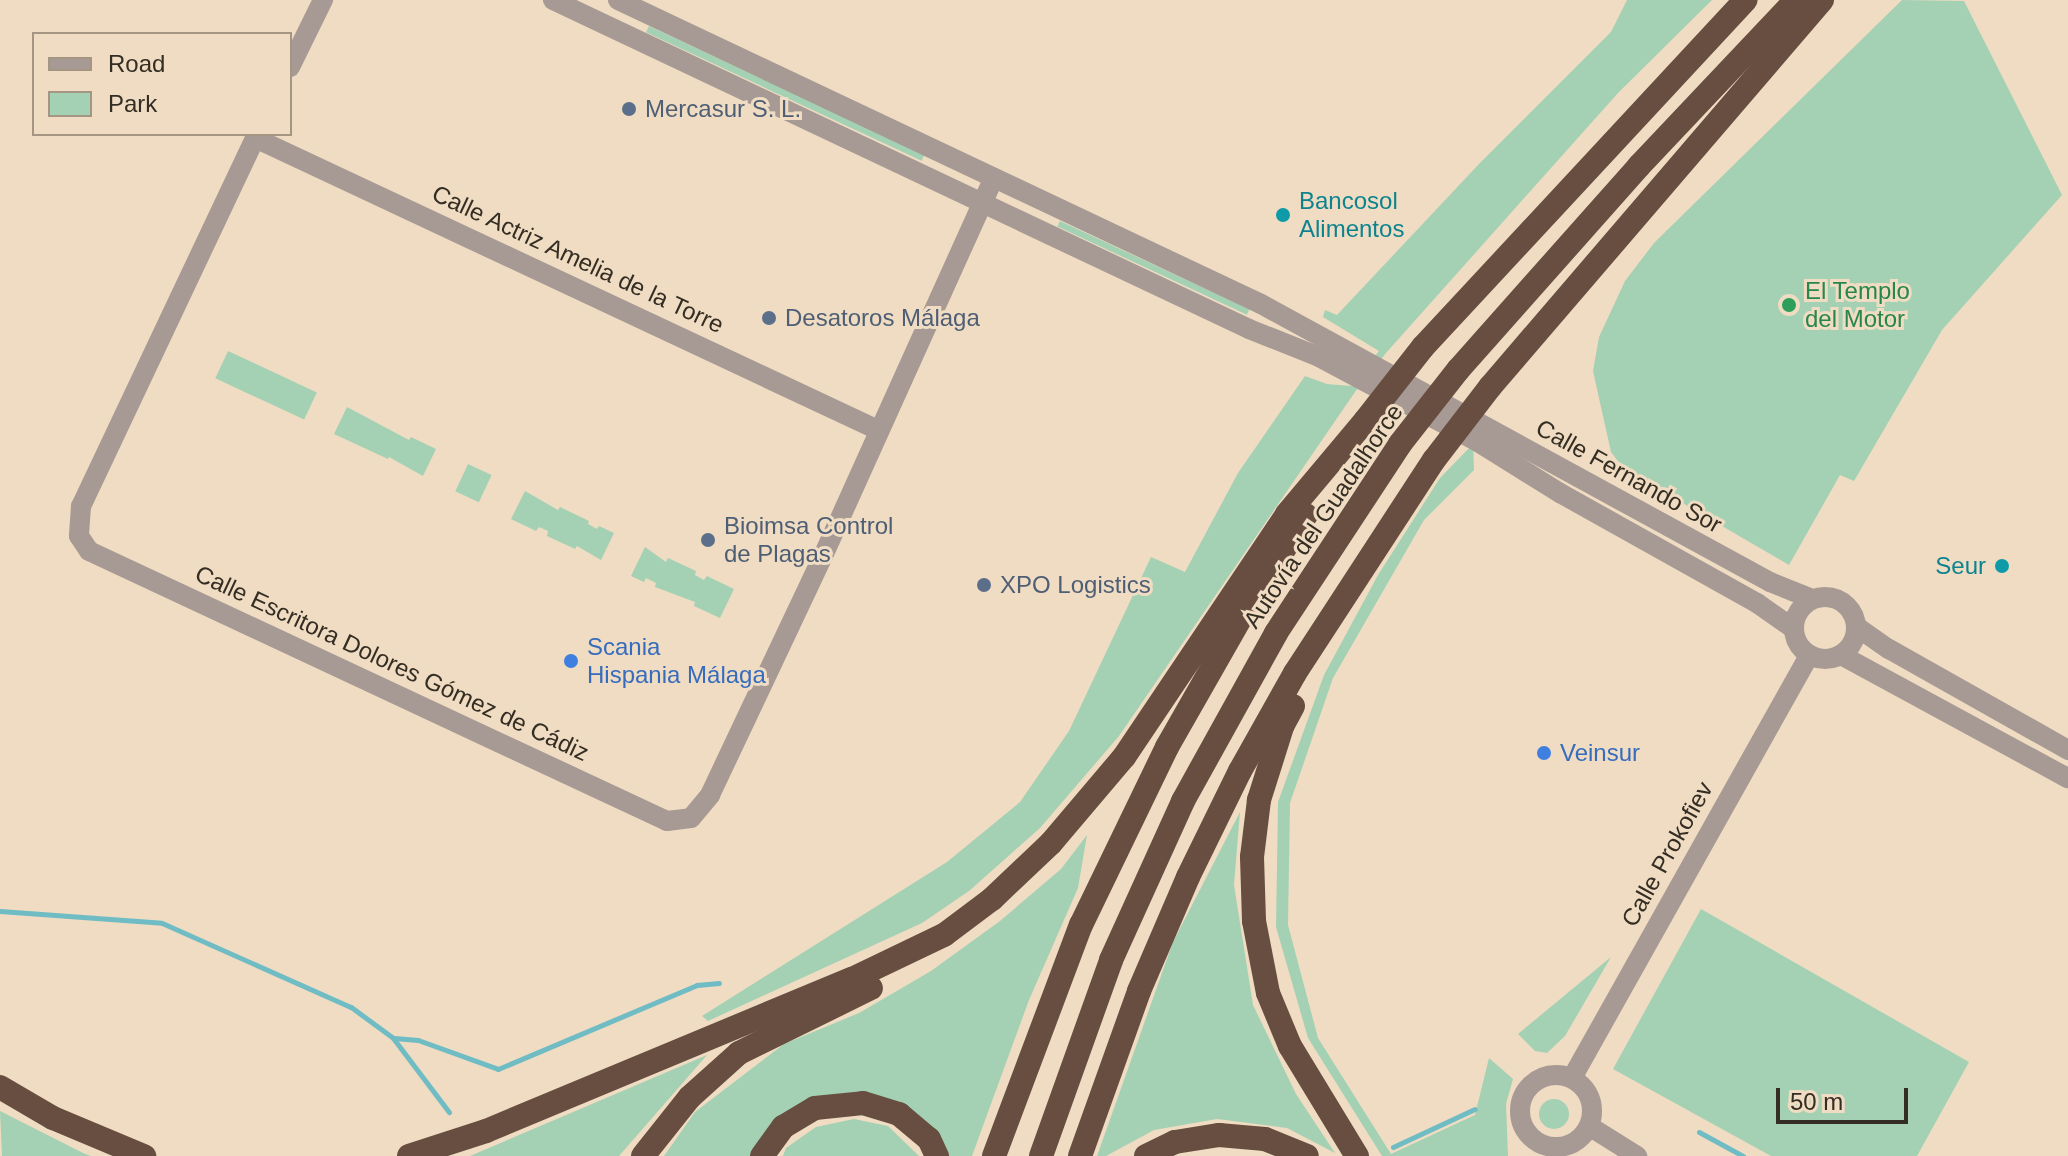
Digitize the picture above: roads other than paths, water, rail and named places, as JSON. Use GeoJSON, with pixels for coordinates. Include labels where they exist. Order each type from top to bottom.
{"type":"FeatureCollection","features":[{"type":"Feature","properties":{"kind":"highway","name":"Autovía del Guadalhorce"},"geometry":{"type":"LineString","coordinates":[[994,1156],[1081,925],[1167,747],[1244,612],[1365,421],[1423,347],[1746,0]]}},
{"type":"Feature","properties":{"kind":"highway","name":"Autovía del Guadalhorce"},"geometry":{"type":"LineString","coordinates":[[1041,1156],[1111,960],[1183,801],[1276,633],[1400,444],[1458,370],[1639,166],[1796,0]]}},
{"type":"Feature","properties":{"kind":"highway"},"geometry":{"type":"LineString","coordinates":[[1080,1156],[1139,991],[1188,877],[1240,771],[1295,673],[1361,569],[1434,460],[1490,387],[1822,0]]}},
{"type":"Feature","properties":{"kind":"highway"},"geometry":{"type":"LineString","coordinates":[[643,1156],[690,1097],[739,1053],[890,978],[992,899],[1051,843],[1124,757],[1287,514],[1365,421]]}},
{"type":"Feature","properties":{"kind":"highway"},"geometry":{"type":"LineString","coordinates":[[1357,1156],[1304,1071],[1268,993],[1254,921],[1252,857],[1259,800],[1282,727],[1361,569]]}},
{"type":"Feature","properties":{"kind":"highway"},"geometry":{"type":"LineString","coordinates":[[409,1156],[530,1113],[852,979],[944,935]]}},
{"type":"Feature","properties":{"kind":"highway"},"geometry":{"type":"LineString","coordinates":[[0,1087],[53,1118],[144,1156]]}},
{"type":"Feature","properties":{"kind":"highway"},"geometry":{"type":"LineString","coordinates":[[762,1156],[783,1127],[815,1108],[863,1103],[899,1114],[929,1139],[937,1156]]}},
{"type":"Feature","properties":{"kind":"highway"},"geometry":{"type":"LineString","coordinates":[[1146,1156],[1175,1142],[1219,1135],[1265,1139],[1307,1156]]}},
{"type":"Feature","properties":{"kind":"street"},"geometry":{"type":"LineString","coordinates":[[292,63],[323,0]]}},
{"type":"Feature","properties":{"kind":"street"},"geometry":{"type":"LineString","coordinates":[[553,0],[1249,329],[1420,400]]}},
{"type":"Feature","properties":{"kind":"street"},"geometry":{"type":"LineString","coordinates":[[618,0],[1261,304],[1420,400]]}},
{"type":"Feature","properties":{"kind":"street","name":"Calle Actriz Amelia de la Torre"},"geometry":{"type":"LineString","coordinates":[[256,136],[878,430]]}},
{"type":"Feature","properties":{"kind":"street","name":"Calle Escritora Dolores Gómez de Cádiz"},"geometry":{"type":"LineString","coordinates":[[256,136],[81,506],[79,536],[89,551],[667,821],[691,818],[710,795],[878,430]]}},
{"type":"Feature","properties":{"kind":"street"},"geometry":{"type":"LineString","coordinates":[[878,430],[994,178]]}},
{"type":"Feature","properties":{"kind":"street","name":"Calle Fernando Sor"},"geometry":{"type":"LineString","coordinates":[[1420,400],[1770,582],[1812,599]]}},
{"type":"Feature","properties":{"kind":"street","name":"Calle Fernando Sor"},"geometry":{"type":"LineString","coordinates":[[1420,400],[1560,493],[1757,603],[1794,629]]}},
{"type":"Feature","properties":{"kind":"street"},"geometry":{"type":"LineString","coordinates":[[1857,627],[1849,648],[1830,659],[1809,655],[1801,648],[1794,629],[1802,607],[1812,599],[1829,597],[1841,601],[1851,610],[1857,627],[1889,649],[2068,750]]}},
{"type":"Feature","properties":{"kind":"street","name":"Calle Prokofiev"},"geometry":{"type":"LineString","coordinates":[[1572,1078],[1809,655]]}},
{"type":"Feature","properties":{"kind":"street"},"geometry":{"type":"LineString","coordinates":[[1841,655],[2068,778]]}},
{"type":"Feature","properties":{"kind":"street"},"geometry":{"type":"LineString","coordinates":[[1548,1075],[1572,1078],[1581,1085],[1591,1104],[1589,1126],[1572,1150],[1536,1141],[1521,1122],[1519,1110],[1527,1088],[1548,1075]]}},
{"type":"Feature","properties":{"kind":"street"},"geometry":{"type":"LineString","coordinates":[[1589,1126],[1637,1156]]}},
{"type":"Feature","properties":{"kind":"waterway"},"geometry":{"type":"LineString","coordinates":[[0,911],[162,923],[351,1007],[393,1038],[449,1112]]}},
{"type":"Feature","properties":{"kind":"waterway"},"geometry":{"type":"LineString","coordinates":[[394,1038],[418,1040],[498,1069],[697,985],[719,983]]}},
{"type":"Feature","properties":{"kind":"waterway"},"geometry":{"type":"LineString","coordinates":[[1393,1147],[1475,1109]]}},
{"type":"Feature","properties":{"kind":"waterway"},"geometry":{"type":"LineString","coordinates":[[1699,1132],[1743,1156]]}},
{"type":"Feature","properties":{"kind":"place","name":"Mercasur S. L."},"geometry":{"type":"Point","coordinates":[629,109]}},
{"type":"Feature","properties":{"kind":"place","name":"Bancosol Alimentos"},"geometry":{"type":"Point","coordinates":[1283,215]}},
{"type":"Feature","properties":{"kind":"place","name":"El Templo del Motor"},"geometry":{"type":"Point","coordinates":[1789,305]}},
{"type":"Feature","properties":{"kind":"place","name":"Desatoros Málaga"},"geometry":{"type":"Point","coordinates":[769,318]}},
{"type":"Feature","properties":{"kind":"place","name":"Bioimsa Control de Plagas"},"geometry":{"type":"Point","coordinates":[708,540]}},
{"type":"Feature","properties":{"kind":"place","name":"Seur"},"geometry":{"type":"Point","coordinates":[2002,566]}},
{"type":"Feature","properties":{"kind":"place","name":"XPO Logistics"},"geometry":{"type":"Point","coordinates":[984,585]}},
{"type":"Feature","properties":{"kind":"place","name":"Scania Hispania Málaga"},"geometry":{"type":"Point","coordinates":[571,661]}},
{"type":"Feature","properties":{"kind":"place","name":"Veinsur"},"geometry":{"type":"Point","coordinates":[1544,753]}}]}
